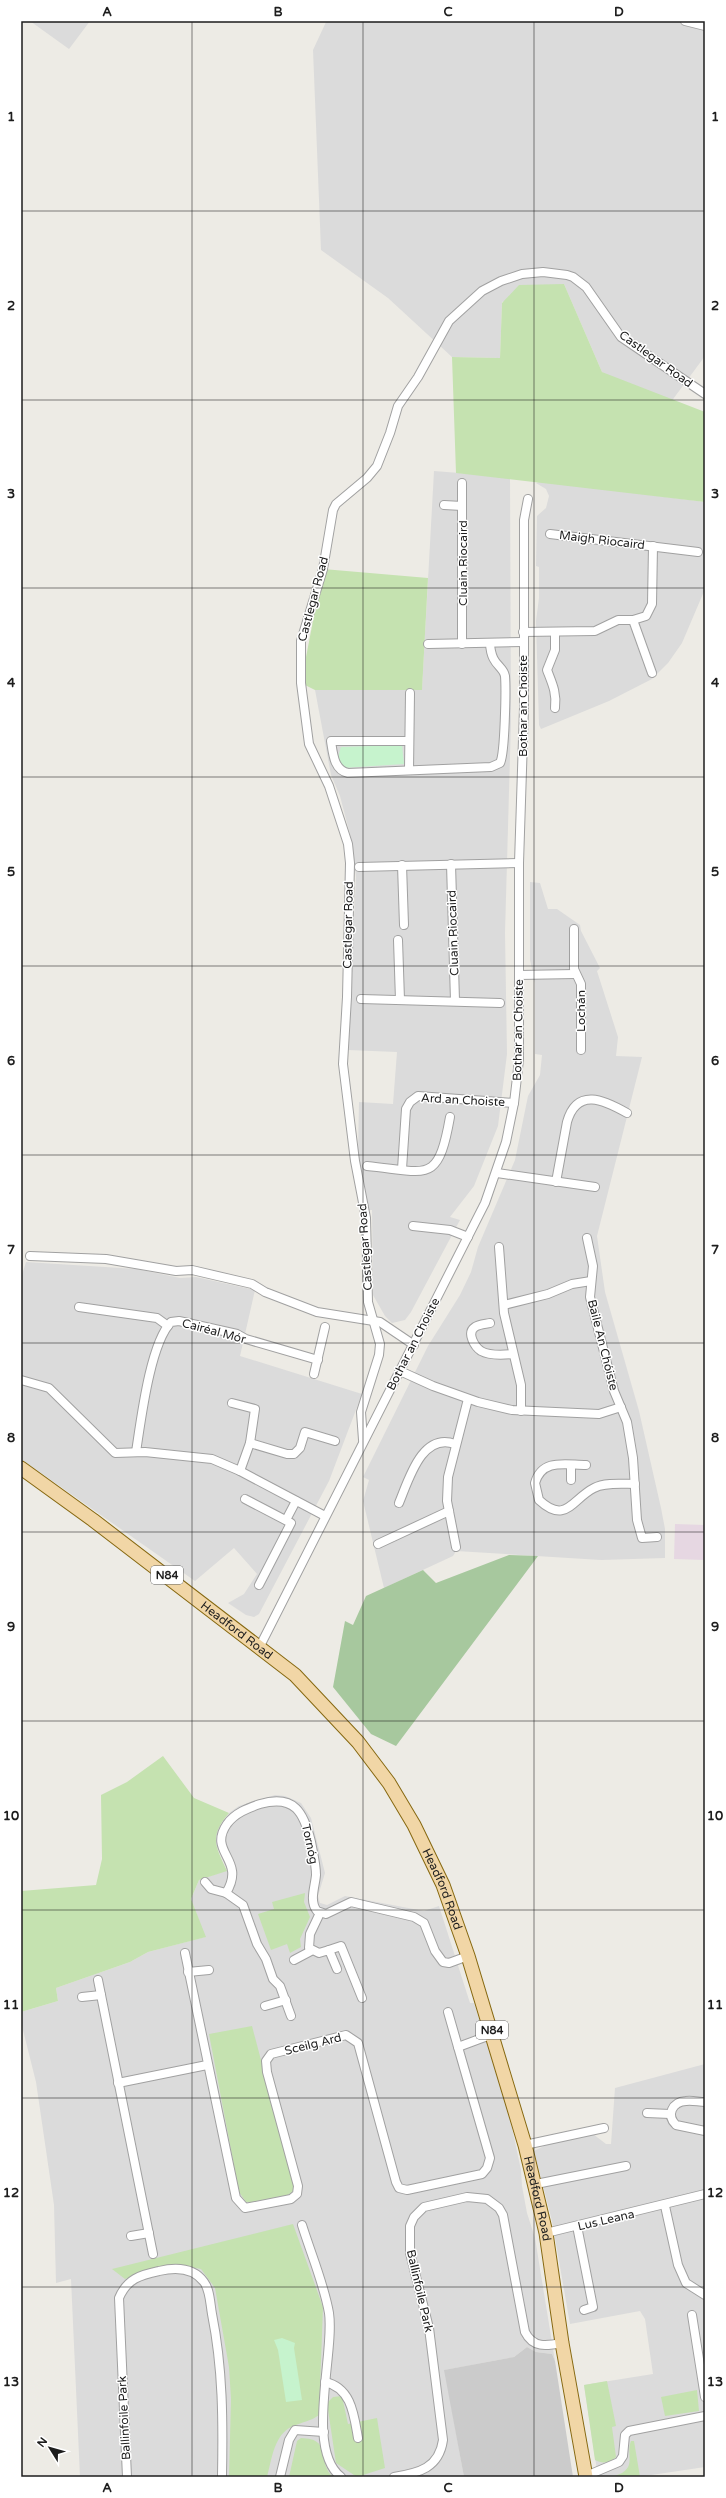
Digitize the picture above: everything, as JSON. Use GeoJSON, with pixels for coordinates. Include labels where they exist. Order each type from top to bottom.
{"type":"FeatureCollection","features":[{"type":"Feature","properties":{"kind":"main road","name":"Headford Road"},"geometry":{"type":"LineString","coordinates":[[21,1468],[260,1646],[295,1675],[358,1742],[389,1783],[414,1825],[443,1885],[468,1956],[494,2034],[526,2145],[546,2233],[562,2343],[586,2476]]}},
{"type":"Feature","properties":{"kind":"street"},"geometry":{"type":"LineString","coordinates":[[685,21],[705,26]]}},
{"type":"Feature","properties":{"kind":"street","name":"Castlegar Road"},"geometry":{"type":"LineString","coordinates":[[363,1440],[362,1406],[379,1355],[380,1344],[368,1302],[366,1218],[355,1162],[343,1064],[347,997],[350,863],[348,844],[329,786],[309,744],[301,683],[301,641],[323,569],[333,510],[336,504],[367,478],[377,466],[390,433],[398,406],[418,377],[449,321],[482,291],[522,274],[543,272],[573,277],[586,287],[621,337],[705,394]]}},
{"type":"Feature","properties":{"kind":"street","name":"Cluain Riocaird"},"geometry":{"type":"LineString","coordinates":[[462,482],[462,644]]}},
{"type":"Feature","properties":{"kind":"street","name":"Bothar an Choiste"},"geometry":{"type":"LineString","coordinates":[[260,1646],[363,1440],[414,1345],[468,1237],[497,1173],[506,1142],[514,1103],[519,1060],[519,863],[524,708],[524,520],[528,500]]}},
{"type":"Feature","properties":{"kind":"street"},"geometry":{"type":"LineString","coordinates":[[444,505],[462,506]]}},
{"type":"Feature","properties":{"kind":"street","name":"Maigh Riocaird"},"geometry":{"type":"LineString","coordinates":[[550,534],[698,552]]}},
{"type":"Feature","properties":{"kind":"street","name":"Maigh Riocaird"},"geometry":{"type":"LineString","coordinates":[[523,632],[595,631],[618,620],[633,620],[646,616],[652,604],[653,546]]}},
{"type":"Feature","properties":{"kind":"street"},"geometry":{"type":"LineString","coordinates":[[633,620],[652,673]]}},
{"type":"Feature","properties":{"kind":"street"},"geometry":{"type":"LineString","coordinates":[[554,708],[556,699],[553,685],[547,670],[554,650],[555,632]]}},
{"type":"Feature","properties":{"kind":"street"},"geometry":{"type":"LineString","coordinates":[[428,644],[523,642]]}},
{"type":"Feature","properties":{"kind":"street"},"geometry":{"type":"LineString","coordinates":[[409,741],[331,741],[335,761],[343,772],[491,767],[500,763],[503,751],[505,675],[492,659],[490,643]]}},
{"type":"Feature","properties":{"kind":"street"},"geometry":{"type":"LineString","coordinates":[[409,770],[410,693]]}},
{"type":"Feature","properties":{"kind":"street"},"geometry":{"type":"LineString","coordinates":[[359,867],[519,863]]}},
{"type":"Feature","properties":{"kind":"street","name":"Cluain Riocaird"},"geometry":{"type":"LineString","coordinates":[[451,864],[455,1001]]}},
{"type":"Feature","properties":{"kind":"street"},"geometry":{"type":"LineString","coordinates":[[402,865],[404,925]]}},
{"type":"Feature","properties":{"kind":"street","name":"Lochán"},"geometry":{"type":"LineString","coordinates":[[574,928],[575,974],[581,984],[581,1050]]}},
{"type":"Feature","properties":{"kind":"street"},"geometry":{"type":"LineString","coordinates":[[398,940],[400,1000]]}},
{"type":"Feature","properties":{"kind":"street","name":"Lochán"},"geometry":{"type":"LineString","coordinates":[[519,975],[575,974]]}},
{"type":"Feature","properties":{"kind":"street"},"geometry":{"type":"LineString","coordinates":[[361,999],[500,1003]]}},
{"type":"Feature","properties":{"kind":"street","name":"Ard an Choiste"},"geometry":{"type":"LineString","coordinates":[[402,1169],[406,1109],[410,1102],[418,1096],[514,1103]]}},
{"type":"Feature","properties":{"kind":"street"},"geometry":{"type":"LineString","coordinates":[[556,1182],[567,1122],[570,1113],[575,1108],[589,1099],[598,1099],[608,1101],[627,1113]]}},
{"type":"Feature","properties":{"kind":"street","name":"Ard an Choiste"},"geometry":{"type":"LineString","coordinates":[[367,1166],[421,1172],[438,1162],[450,1117]]}},
{"type":"Feature","properties":{"kind":"street"},"geometry":{"type":"LineString","coordinates":[[497,1173],[595,1187]]}},
{"type":"Feature","properties":{"kind":"street"},"geometry":{"type":"LineString","coordinates":[[413,1226],[450,1230],[468,1237]]}},
{"type":"Feature","properties":{"kind":"street","name":"Baile An Chóiste"},"geometry":{"type":"LineString","coordinates":[[587,1238],[593,1266],[590,1298],[606,1362],[630,1433],[637,1520],[642,1538],[657,1537]]}},
{"type":"Feature","properties":{"kind":"street"},"geometry":{"type":"LineString","coordinates":[[498,1247],[504,1305],[513,1354],[521,1385],[521,1411]]}},
{"type":"Feature","properties":{"kind":"street"},"geometry":{"type":"LineString","coordinates":[[30,1256],[106,1259],[176,1271],[192,1270],[252,1284],[265,1292],[317,1312],[373,1320],[414,1345]]}},
{"type":"Feature","properties":{"kind":"street","name":"Baile An Chóiste"},"geometry":{"type":"LineString","coordinates":[[504,1305],[548,1294],[572,1284],[591,1281]]}},
{"type":"Feature","properties":{"kind":"street"},"geometry":{"type":"LineString","coordinates":[[79,1307],[157,1318],[168,1326]]}},
{"type":"Feature","properties":{"kind":"street","name":"Cairéal Mór"},"geometry":{"type":"LineString","coordinates":[[136,1452],[152,1366],[171,1322],[179,1321],[237,1334],[246,1339],[318,1360]]}},
{"type":"Feature","properties":{"kind":"street"},"geometry":{"type":"LineString","coordinates":[[490,1323],[475,1326],[472,1330],[471,1336],[476,1346],[488,1354],[513,1354]]}},
{"type":"Feature","properties":{"kind":"street"},"geometry":{"type":"LineString","coordinates":[[314,1374],[325,1327]]}},
{"type":"Feature","properties":{"kind":"street"},"geometry":{"type":"LineString","coordinates":[[400,1371],[468,1399],[498,1408],[521,1411],[599,1414],[621,1407]]}},
{"type":"Feature","properties":{"kind":"street"},"geometry":{"type":"LineString","coordinates":[[21,1380],[49,1388],[115,1453],[136,1452],[207,1458],[240,1471],[325,1516]]}},
{"type":"Feature","properties":{"kind":"street"},"geometry":{"type":"LineString","coordinates":[[456,1547],[449,1511],[448,1477],[455,1444],[468,1399]]}},
{"type":"Feature","properties":{"kind":"street"},"geometry":{"type":"LineString","coordinates":[[232,1403],[254,1409],[250,1443],[240,1471]]}},
{"type":"Feature","properties":{"kind":"street"},"geometry":{"type":"LineString","coordinates":[[250,1443],[294,1454],[300,1448],[306,1432],[335,1441]]}},
{"type":"Feature","properties":{"kind":"street"},"geometry":{"type":"LineString","coordinates":[[399,1503],[417,1464],[428,1447],[441,1440],[455,1444]]}},
{"type":"Feature","properties":{"kind":"street"},"geometry":{"type":"LineString","coordinates":[[586,1465],[558,1463],[548,1466],[537,1476],[535,1491],[539,1500],[553,1511],[562,1511],[572,1506],[596,1487],[635,1484]]}},
{"type":"Feature","properties":{"kind":"street"},"geometry":{"type":"LineString","coordinates":[[571,1465],[571,1480]]}},
{"type":"Feature","properties":{"kind":"street"},"geometry":{"type":"LineString","coordinates":[[246,1499],[291,1522],[259,1585]]}},
{"type":"Feature","properties":{"kind":"street"},"geometry":{"type":"LineString","coordinates":[[286,1520],[296,1501]]}},
{"type":"Feature","properties":{"kind":"street"},"geometry":{"type":"LineString","coordinates":[[378,1544],[449,1511]]}},
{"type":"Feature","properties":{"kind":"street","name":"Tornóg"},"geometry":{"type":"LineString","coordinates":[[226,1894],[234,1876],[232,1864],[221,1845],[221,1834],[227,1824],[236,1815],[246,1809],[275,1802],[284,1803],[299,1810],[306,1822],[315,1865],[313,1900],[315,1908],[320,1913]]}},
{"type":"Feature","properties":{"kind":"street"},"geometry":{"type":"LineString","coordinates":[[205,1882],[211,1889],[226,1894],[243,1905],[257,1944],[266,1959],[273,1978],[280,1986],[291,2016]]}},
{"type":"Feature","properties":{"kind":"street"},"geometry":{"type":"LineString","coordinates":[[311,1951],[308,1945],[309,1938],[320,1913],[326,1914],[351,1902],[414,1916],[424,1923],[435,1951],[443,1962],[450,1962],[468,1956]]}},
{"type":"Feature","properties":{"kind":"street"},"geometry":{"type":"LineString","coordinates":[[294,1960],[311,1951],[319,1953],[341,1946],[362,1998]]}},
{"type":"Feature","properties":{"kind":"street"},"geometry":{"type":"LineString","coordinates":[[329,1950],[337,1970]]}},
{"type":"Feature","properties":{"kind":"street","name":"Sceilg Ard"},"geometry":{"type":"LineString","coordinates":[[185,1953],[207,2065],[236,2198],[245,2208],[291,2199],[297,2194],[298,2190],[266,2061],[271,2054],[346,2035],[358,2043],[400,2188],[407,2190],[482,2174],[487,2168],[490,2158],[448,2012]]}},
{"type":"Feature","properties":{"kind":"street"},"geometry":{"type":"LineString","coordinates":[[188,1972],[209,1970]]}},
{"type":"Feature","properties":{"kind":"street"},"geometry":{"type":"LineString","coordinates":[[98,1980],[153,2254]]}},
{"type":"Feature","properties":{"kind":"street"},"geometry":{"type":"LineString","coordinates":[[82,1998],[101,1995]]}},
{"type":"Feature","properties":{"kind":"street"},"geometry":{"type":"LineString","coordinates":[[265,2006],[286,2000]]}},
{"type":"Feature","properties":{"kind":"street"},"geometry":{"type":"LineString","coordinates":[[458,2047],[494,2034]]}},
{"type":"Feature","properties":{"kind":"street"},"geometry":{"type":"LineString","coordinates":[[118,2083],[207,2065]]}},
{"type":"Feature","properties":{"kind":"street"},"geometry":{"type":"LineString","coordinates":[[670,2114],[674,2106],[679,2103],[686,2101],[705,2102]]}},
{"type":"Feature","properties":{"kind":"street"},"geometry":{"type":"LineString","coordinates":[[647,2113],[670,2114]]}},
{"type":"Feature","properties":{"kind":"street"},"geometry":{"type":"LineString","coordinates":[[670,2114],[676,2125],[705,2131]]}},
{"type":"Feature","properties":{"kind":"street"},"geometry":{"type":"LineString","coordinates":[[526,2145],[604,2128]]}},
{"type":"Feature","properties":{"kind":"street"},"geometry":{"type":"LineString","coordinates":[[536,2184],[626,2166]]}},
{"type":"Feature","properties":{"kind":"street","name":"Lus Leana"},"geometry":{"type":"LineString","coordinates":[[546,2233],[665,2206],[701,2196]]}},
{"type":"Feature","properties":{"kind":"street","name":"Ballinfoile Park"},"geometry":{"type":"LineString","coordinates":[[394,2477],[430,2467],[440,2452],[443,2440],[429,2328],[408,2241],[414,2217],[424,2207],[473,2197],[487,2199],[499,2208],[504,2215],[522,2323],[527,2336],[538,2345],[562,2343]]}},
{"type":"Feature","properties":{"kind":"street"},"geometry":{"type":"LineString","coordinates":[[665,2206],[678,2265],[686,2283],[705,2295]]}},
{"type":"Feature","properties":{"kind":"street"},"geometry":{"type":"LineString","coordinates":[[302,2225],[329,2314],[324,2432],[328,2459],[332,2467],[341,2477]]}},
{"type":"Feature","properties":{"kind":"street"},"geometry":{"type":"LineString","coordinates":[[577,2226],[593,2307],[584,2310]]}},
{"type":"Feature","properties":{"kind":"street"},"geometry":{"type":"LineString","coordinates":[[131,2236],[149,2234]]}},
{"type":"Feature","properties":{"kind":"street","name":"Ballinfoile Park"},"geometry":{"type":"LineString","coordinates":[[127,2477],[119,2298],[124,2287],[141,2275],[178,2268],[196,2275],[207,2288],[218,2343],[222,2381],[222,2477]]}},
{"type":"Feature","properties":{"kind":"street"},"geometry":{"type":"LineString","coordinates":[[692,2315],[705,2397]]}},
{"type":"Feature","properties":{"kind":"street"},"geometry":{"type":"LineString","coordinates":[[325,2382],[340,2388],[349,2400],[358,2438]]}},
{"type":"Feature","properties":{"kind":"street"},"geometry":{"type":"LineString","coordinates":[[586,2476],[619,2462],[623,2456],[625,2435],[629,2431],[705,2416]]}},
{"type":"Feature","properties":{"kind":"street"},"geometry":{"type":"LineString","coordinates":[[280,2477],[289,2440],[296,2430],[324,2432]]}},
{"type":"Feature","properties":{"kind":"shaded area"},"geometry":{"type":"Polygon","coordinates":[[[30,21],[90,21],[69,49],[30,21]]]}},
{"type":"Feature","properties":{"kind":"shaded area"},"geometry":{"type":"Polygon","coordinates":[[[324,21],[705,21],[705,356],[665,410],[602,372],[564,284],[502,302],[500,358],[452,357],[388,298],[321,250],[313,50],[326,22],[324,21]]]}},
{"type":"Feature","properties":{"kind":"shaded area"},"geometry":{"type":"Polygon","coordinates":[[[434,471],[510,477],[511,721],[505,933],[507,1054],[498,1126],[474,1186],[450,1217],[460,1220],[411,1312],[405,1320],[392,1323],[385,1316],[373,1295],[372,1210],[369,1210],[358,1153],[359,1102],[393,1104],[397,1052],[348,1050],[356,877],[352,842],[340,796],[331,775],[315,690],[422,689],[434,471]]]}},
{"type":"Feature","properties":{"kind":"shaded area"},"geometry":{"type":"Polygon","coordinates":[[[542,481],[705,502],[705,589],[682,643],[668,663],[652,679],[609,701],[541,729],[539,725],[536,621],[539,598],[539,567],[536,566],[537,516],[546,508],[549,496],[546,489],[536,483],[542,481]]]}},
{"type":"Feature","properties":{"kind":"shaded area"},"geometry":{"type":"Polygon","coordinates":[[[530,882],[540,883],[548,909],[557,909],[580,925],[581,931],[600,968],[597,971],[618,1037],[616,1056],[642,1057],[597,1236],[605,1292],[639,1411],[661,1508],[665,1529],[665,1558],[601,1560],[456,1551],[453,1556],[384,1588],[363,1501],[369,1480],[363,1477],[428,1346],[460,1295],[471,1272],[478,1247],[515,1160],[528,1096],[540,1075],[542,1055],[535,1054],[535,983],[530,960],[530,882]]]}},
{"type":"Feature","properties":{"kind":"shaded area"},"geometry":{"type":"Polygon","coordinates":[[[26,1262],[137,1269],[180,1278],[196,1277],[255,1290],[240,1356],[362,1394],[329,1481],[259,1614],[254,1617],[246,1615],[228,1603],[244,1594],[257,1574],[234,1548],[195,1581],[21,1459],[21,1278],[26,1262]]]}},
{"type":"Feature","properties":{"kind":"shaded area"},"geometry":{"type":"Polygon","coordinates":[[[675,1524],[705,1525],[705,1560],[674,1559],[675,1524]]]}},
{"type":"Feature","properties":{"kind":"shaded area"},"geometry":{"type":"Polygon","coordinates":[[[275,1795],[285,1796],[301,1803],[311,1818],[325,1873],[318,1896],[320,1903],[327,1905],[345,1896],[424,1911],[439,1906],[470,2003],[474,2003],[508,2109],[521,2170],[522,2186],[527,2213],[535,2238],[555,2361],[552,2354],[536,2352],[527,2347],[514,2357],[445,2370],[464,2477],[80,2477],[71,2279],[56,2283],[54,2205],[36,2082],[21,2022],[21,2012],[58,2001],[56,1988],[130,1962],[148,1952],[205,1937],[191,1899],[199,1880],[227,1870],[216,1845],[216,1831],[229,1813],[239,1806],[275,1795]]]}},
{"type":"Feature","properties":{"kind":"shaded area"},"geometry":{"type":"Polygon","coordinates":[[[705,2064],[705,2467],[638,2477],[598,2477],[584,2385],[653,2374],[645,2319],[640,2311],[570,2324],[552,2221],[534,2151],[554,2141],[593,2134],[606,2144],[611,2144],[615,2088],[705,2064]]]}},
{"type":"Feature","properties":{"kind":"shaded area"},"geometry":{"type":"Polygon","coordinates":[[[527,2347],[536,2352],[552,2354],[555,2361],[573,2477],[464,2477],[444,2370],[514,2357],[527,2347]]]}},
{"type":"Feature","properties":{"kind":"green space"},"geometry":{"type":"Polygon","coordinates":[[[564,284],[602,372],[705,412],[705,502],[456,473],[452,357],[500,358],[502,303],[519,285],[564,284]]]}},
{"type":"Feature","properties":{"kind":"green space"},"geometry":{"type":"Polygon","coordinates":[[[323,569],[428,578],[422,690],[315,690],[301,683],[323,569]]]}},
{"type":"Feature","properties":{"kind":"green space"},"geometry":{"type":"Polygon","coordinates":[[[402,745],[404,764],[343,768],[338,757],[341,747],[402,745]]]}},
{"type":"Feature","properties":{"kind":"green space"},"geometry":{"type":"Polygon","coordinates":[[[509,1555],[538,1556],[396,1746],[371,1734],[333,1687],[345,1621],[353,1625],[366,1596],[423,1570],[436,1583],[509,1555]]]}},
{"type":"Feature","properties":{"kind":"green space"},"geometry":{"type":"Polygon","coordinates":[[[163,1756],[194,1798],[229,1813],[216,1835],[217,1848],[227,1871],[199,1880],[191,1899],[206,1937],[148,1952],[130,1962],[56,1988],[58,2001],[21,2012],[21,1891],[96,1885],[102,1859],[101,1795],[127,1782],[163,1756]]]}},
{"type":"Feature","properties":{"kind":"green space"},"geometry":{"type":"Polygon","coordinates":[[[305,1893],[304,1902],[310,1917],[300,1939],[301,1947],[290,1953],[287,1944],[271,1950],[258,1914],[274,1909],[272,1902],[305,1893]]]}},
{"type":"Feature","properties":{"kind":"green space"},"geometry":{"type":"Polygon","coordinates":[[[252,2026],[294,2185],[293,2191],[288,2195],[246,2202],[239,2192],[209,2034],[252,2026]]]}},
{"type":"Feature","properties":{"kind":"green space"},"geometry":{"type":"Polygon","coordinates":[[[293,2224],[323,2307],[319,2415],[293,2426],[282,2435],[272,2455],[267,2477],[229,2477],[231,2399],[229,2367],[215,2288],[201,2269],[172,2264],[125,2279],[112,2269],[293,2224]]]}},
{"type":"Feature","properties":{"kind":"green space"},"geometry":{"type":"Polygon","coordinates":[[[282,2338],[295,2343],[294,2348],[302,2400],[286,2402],[278,2350],[274,2340],[282,2338]]]}},
{"type":"Feature","properties":{"kind":"green space"},"geometry":{"type":"Polygon","coordinates":[[[607,2381],[616,2426],[612,2427],[616,2457],[612,2461],[603,2462],[595,2460],[584,2385],[607,2381]]]}},
{"type":"Feature","properties":{"kind":"green space"},"geometry":{"type":"Polygon","coordinates":[[[697,2390],[699,2411],[665,2416],[661,2397],[697,2390]]]}},
{"type":"Feature","properties":{"kind":"green space"},"geometry":{"type":"Polygon","coordinates":[[[342,2396],[348,2424],[377,2418],[385,2468],[357,2477],[336,2463],[327,2403],[333,2397],[342,2396]]]}},
{"type":"Feature","properties":{"kind":"green space"},"geometry":{"type":"Polygon","coordinates":[[[301,2438],[311,2439],[321,2446],[325,2464],[333,2477],[289,2477],[297,2441],[301,2438]]]}},
{"type":"Feature","properties":{"kind":"green space"},"geometry":{"type":"Polygon","coordinates":[[[631,2441],[634,2441],[640,2477],[610,2477],[625,2471],[628,2467],[630,2462],[631,2441]]]}}]}
